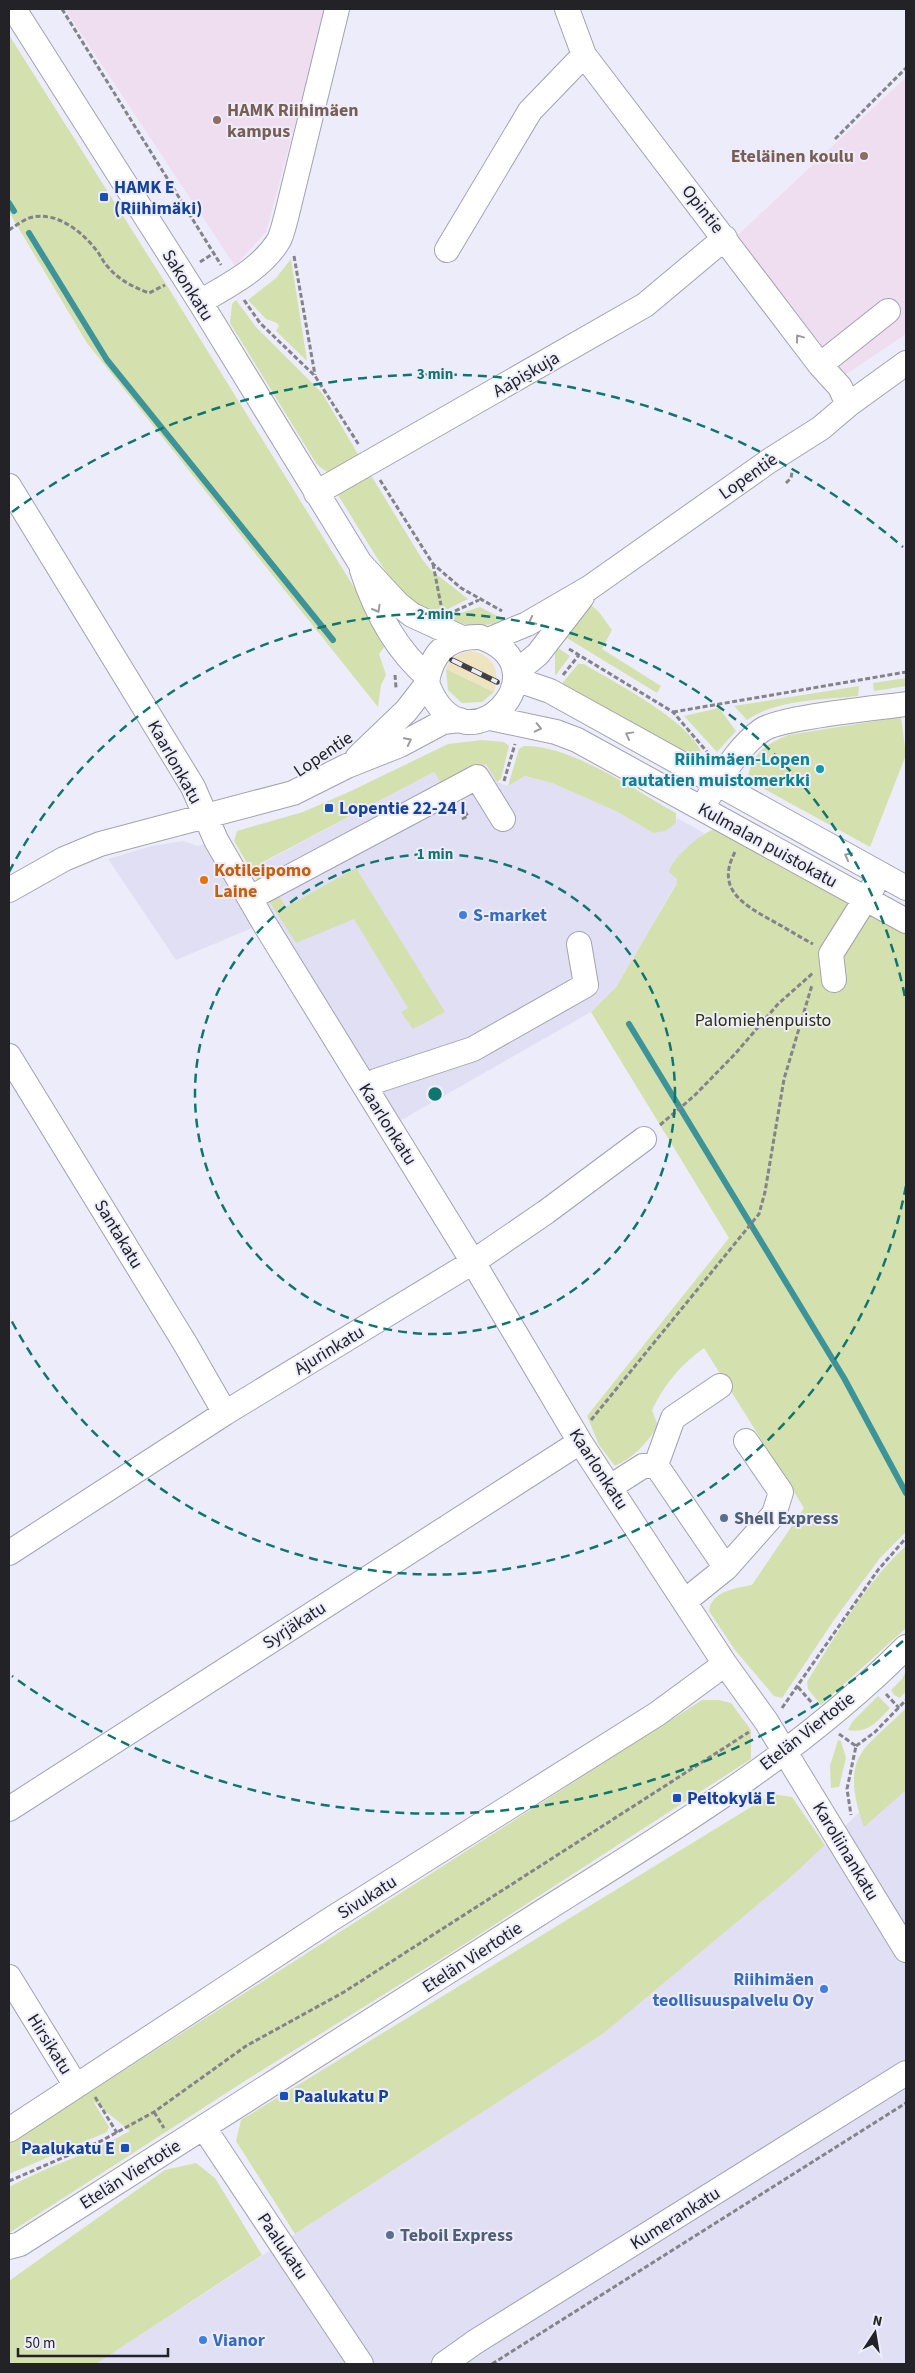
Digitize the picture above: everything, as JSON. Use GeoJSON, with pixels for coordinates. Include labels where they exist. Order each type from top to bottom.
{"type":"FeatureCollection","features":[{"type":"Feature","properties":{"kind":"street","name":"Sakonkatu"},"geometry":{"type":"LineString","coordinates":[[14,9],[200,302],[360,563],[398,604],[412,614],[436,621],[462,638]]}},
{"type":"Feature","properties":{"kind":"street"},"geometry":{"type":"LineString","coordinates":[[200,302],[261,261],[279,240],[286,218],[336,9]]}},
{"type":"Feature","properties":{"kind":"street","name":"Opintie"},"geometry":{"type":"LineString","coordinates":[[567,9],[584,55],[820,365],[840,387],[848,405]]}},
{"type":"Feature","properties":{"kind":"street"},"geometry":{"type":"LineString","coordinates":[[447,250],[530,111],[584,55]]}},
{"type":"Feature","properties":{"kind":"street","name":"Aapiskuja"},"geometry":{"type":"LineString","coordinates":[[316,493],[371,464],[645,305],[725,238]]}},
{"type":"Feature","properties":{"kind":"street"},"geometry":{"type":"LineString","coordinates":[[820,365],[888,311]]}},
{"type":"Feature","properties":{"kind":"street","name":"Lopentie"},"geometry":{"type":"LineString","coordinates":[[488,640],[527,624],[589,588],[769,461],[821,428],[848,405],[906,363]]}},
{"type":"Feature","properties":{"kind":"street","name":"Kaarlonkatu"},"geometry":{"type":"LineString","coordinates":[[10,490],[193,787],[216,840],[250,898],[473,1262],[584,1434],[610,1487],[725,1664],[785,1751]]}},
{"type":"Feature","properties":{"kind":"street","name":"Sakonkatu"},"geometry":{"type":"LineString","coordinates":[[360,563],[371,599],[410,662],[427,680]]}},
{"type":"Feature","properties":{"kind":"street","name":"Lopentie"},"geometry":{"type":"LineString","coordinates":[[515,676],[538,654],[589,588]]}},
{"type":"Feature","properties":{"kind":"street"},"geometry":{"type":"LineString","coordinates":[[480,637],[488,640],[504,652],[514,666],[515,676],[505,705],[490,718],[476,722],[460,720],[440,708],[427,680],[438,652],[445,646],[462,638],[480,637]]}},
{"type":"Feature","properties":{"kind":"street","name":"Kulmalan puistokatu"},"geometry":{"type":"LineString","coordinates":[[515,676],[550,691],[906,888]]}},
{"type":"Feature","properties":{"kind":"street","name":"Lopentie"},"geometry":{"type":"LineString","coordinates":[[347,766],[406,711],[427,680]]}},
{"type":"Feature","properties":{"kind":"street"},"geometry":{"type":"LineString","coordinates":[[701,808],[746,744],[763,729],[787,722],[906,704]]}},
{"type":"Feature","properties":{"kind":"street","name":"Kulmalan puistokatu"},"geometry":{"type":"LineString","coordinates":[[490,718],[556,732],[577,740],[906,921]]}},
{"type":"Feature","properties":{"kind":"street","name":"Lopentie"},"geometry":{"type":"LineString","coordinates":[[9,890],[64,859],[100,844],[293,793],[347,766],[400,745],[443,722],[460,720]]}},
{"type":"Feature","properties":{"kind":"street"},"geometry":{"type":"LineString","coordinates":[[250,898],[477,777],[503,820]]}},
{"type":"Feature","properties":{"kind":"street"},"geometry":{"type":"LineString","coordinates":[[834,980],[830,954],[881,874]]}},
{"type":"Feature","properties":{"kind":"street"},"geometry":{"type":"LineString","coordinates":[[366,1088],[376,1080],[473,1049],[586,985],[579,944]]}},
{"type":"Feature","properties":{"kind":"street","name":"Santakatu"},"geometry":{"type":"LineString","coordinates":[[9,1056],[226,1413]]}},
{"type":"Feature","properties":{"kind":"street","name":"Ajurinkatu"},"geometry":{"type":"LineString","coordinates":[[9,1553],[226,1413],[473,1262],[546,1212],[644,1139]]}},
{"type":"Feature","properties":{"kind":"street"},"geometry":{"type":"LineString","coordinates":[[656,1465],[673,1418],[720,1386]]}},
{"type":"Feature","properties":{"kind":"street","name":"Syrjäkatu"},"geometry":{"type":"LineString","coordinates":[[9,1810],[584,1434]]}},
{"type":"Feature","properties":{"kind":"street"},"geometry":{"type":"LineString","coordinates":[[685,1601],[726,1568],[774,1514],[781,1492],[746,1441]]}},
{"type":"Feature","properties":{"kind":"street"},"geometry":{"type":"LineString","coordinates":[[610,1487],[644,1466],[656,1465]]}},
{"type":"Feature","properties":{"kind":"street"},"geometry":{"type":"LineString","coordinates":[[656,1465],[726,1568]]}},
{"type":"Feature","properties":{"kind":"street","name":"Etelän Viertotie"},"geometry":{"type":"LineString","coordinates":[[12,2250],[714,1802],[826,1719],[906,1648]]}},
{"type":"Feature","properties":{"kind":"street","name":"Sivukatu"},"geometry":{"type":"LineString","coordinates":[[9,2130],[328,1921],[657,1714],[725,1664]]}},
{"type":"Feature","properties":{"kind":"street","name":"Karoliinankatu"},"geometry":{"type":"LineString","coordinates":[[785,1751],[906,1950]]}},
{"type":"Feature","properties":{"kind":"street","name":"Hirsikatu"},"geometry":{"type":"LineString","coordinates":[[9,1977],[81,2084]]}},
{"type":"Feature","properties":{"kind":"street","name":"Kumerankatu"},"geometry":{"type":"LineString","coordinates":[[444,2364],[475,2342],[906,2073]]}},
{"type":"Feature","properties":{"kind":"street","name":"Paalukatu"},"geometry":{"type":"LineString","coordinates":[[204,2128],[361,2364]]}},
{"type":"Feature","properties":{"kind":"path"},"geometry":{"type":"LineString","coordinates":[[62,9],[232,282],[260,323],[315,376],[433,564],[461,588],[504,612]]}},
{"type":"Feature","properties":{"kind":"path"},"geometry":{"type":"LineString","coordinates":[[835,139],[906,68]]}},
{"type":"Feature","properties":{"kind":"path"},"geometry":{"type":"LineString","coordinates":[[9,230],[28,218],[42,216],[53,218],[81,234],[96,250],[107,266],[132,287],[149,293],[160,288]]}},
{"type":"Feature","properties":{"kind":"path"},"geometry":{"type":"LineString","coordinates":[[293,249],[315,376]]}},
{"type":"Feature","properties":{"kind":"path"},"geometry":{"type":"LineString","coordinates":[[433,564],[442,600],[436,621]]}},
{"type":"Feature","properties":{"kind":"path"},"geometry":{"type":"LineString","coordinates":[[436,621],[480,599]]}},
{"type":"Feature","properties":{"kind":"path"},"geometry":{"type":"LineString","coordinates":[[395,696],[396,682],[391,658],[393,651],[400,647]]}},
{"type":"Feature","properties":{"kind":"path"},"geometry":{"type":"LineString","coordinates":[[673,712],[906,672]]}},
{"type":"Feature","properties":{"kind":"path"},"geometry":{"type":"LineString","coordinates":[[462,819],[468,816],[463,808]]}},
{"type":"Feature","properties":{"kind":"path"},"geometry":{"type":"LineString","coordinates":[[738,847],[729,868],[729,881],[734,894],[745,905],[830,954]]}},
{"type":"Feature","properties":{"kind":"path"},"geometry":{"type":"LineString","coordinates":[[584,1434],[655,1339],[759,1214],[765,1192],[784,1080],[816,970],[778,1004],[735,1054],[694,1096],[668,1118]]}},
{"type":"Feature","properties":{"kind":"path"},"geometry":{"type":"LineString","coordinates":[[9,2181],[117,2133],[154,2112],[246,2046],[344,1992],[766,1721],[779,1711],[798,1687],[839,1623],[878,1570],[906,1538]]}},
{"type":"Feature","properties":{"kind":"path"},"geometry":{"type":"LineString","coordinates":[[798,1687],[842,1736],[856,1746]]}},
{"type":"Feature","properties":{"kind":"path"},"geometry":{"type":"LineString","coordinates":[[855,1821],[850,1813],[847,1789],[856,1746],[875,1732],[906,1700]]}},
{"type":"Feature","properties":{"kind":"path"},"geometry":{"type":"LineString","coordinates":[[81,2084],[117,2133]]}},
{"type":"Feature","properties":{"kind":"path"},"geometry":{"type":"LineString","coordinates":[[492,2364],[906,2103]]}},
{"type":"Feature","properties":{"kind":"shaded area","name":"HAMK Riihimäen kampus"},"geometry":{"type":"Polygon","coordinates":[[[65,9],[326,9],[266,232],[235,266],[65,9]]]}},
{"type":"Feature","properties":{"kind":"shaded area","name":"Eteläinen koulu"},"geometry":{"type":"Polygon","coordinates":[[[906,77],[906,334],[845,375],[737,236],[906,77]]]}},
{"type":"Feature","properties":{"kind":"shaded area"},"geometry":{"type":"Polygon","coordinates":[[[486,764],[497,782],[508,786],[525,776],[552,783],[618,812],[653,833],[676,823],[677,818],[704,833],[695,842],[676,884],[616,987],[591,1012],[405,1118],[387,1124],[264,923],[176,960],[108,859],[152,846],[183,841],[198,846],[216,840],[244,887],[267,875],[261,864],[434,772],[442,785],[486,764]]]}},
{"type":"Feature","properties":{"kind":"shaded area"},"geometry":{"type":"Polygon","coordinates":[[[906,1768],[906,2364],[96,2364],[604,2033],[791,1877],[906,1768]]]}},
{"type":"Feature","properties":{"kind":"green space"},"geometry":{"type":"Polygon","coordinates":[[[9,35],[388,642],[379,654],[386,675],[381,685],[378,707],[87,343],[9,212],[9,35]]]}},
{"type":"Feature","properties":{"kind":"green space"},"geometry":{"type":"Polygon","coordinates":[[[291,259],[307,361],[276,331],[279,326],[277,323],[266,319],[248,300],[276,278],[291,259]]]}},
{"type":"Feature","properties":{"kind":"green space"},"geometry":{"type":"Polygon","coordinates":[[[236,300],[256,327],[322,393],[362,461],[338,473],[328,472],[316,463],[230,323],[232,304],[236,300]]]}},
{"type":"Feature","properties":{"kind":"green space"},"geometry":{"type":"Polygon","coordinates":[[[366,474],[372,477],[422,559],[431,570],[468,599],[434,616],[397,590],[338,495],[340,490],[366,474]]]}},
{"type":"Feature","properties":{"kind":"green space"},"geometry":{"type":"Polygon","coordinates":[[[591,605],[599,612],[612,630],[602,649],[661,686],[657,693],[562,635],[591,605]]]}},
{"type":"Feature","properties":{"kind":"green space"},"geometry":{"type":"Polygon","coordinates":[[[480,607],[509,622],[475,626],[447,621],[461,613],[480,607]]]}},
{"type":"Feature","properties":{"kind":"green space"},"geometry":{"type":"Polygon","coordinates":[[[555,646],[570,656],[555,676],[555,646]]]}},
{"type":"Feature","properties":{"kind":"green space"},"geometry":{"type":"Polygon","coordinates":[[[578,664],[584,664],[632,692],[669,717],[697,744],[703,757],[660,742],[559,687],[578,664]]]}},
{"type":"Feature","properties":{"kind":"green space"},"geometry":{"type":"Polygon","coordinates":[[[446,669],[494,692],[482,702],[462,703],[448,690],[446,669]]]}},
{"type":"Feature","properties":{"kind":"green space"},"geometry":{"type":"Polygon","coordinates":[[[906,678],[906,686],[874,691],[873,683],[906,678]]]}},
{"type":"Feature","properties":{"kind":"green space"},"geometry":{"type":"Polygon","coordinates":[[[859,686],[858,696],[786,704],[759,713],[747,720],[734,706],[859,686]]]}},
{"type":"Feature","properties":{"kind":"green space"},"geometry":{"type":"Polygon","coordinates":[[[719,708],[736,731],[717,752],[684,716],[719,708]]]}},
{"type":"Feature","properties":{"kind":"green space"},"geometry":{"type":"Polygon","coordinates":[[[901,717],[906,755],[870,847],[748,778],[753,762],[761,750],[788,735],[901,717]]]}},
{"type":"Feature","properties":{"kind":"green space"},"geometry":{"type":"Polygon","coordinates":[[[482,740],[504,742],[509,746],[501,779],[497,782],[486,764],[442,785],[434,772],[261,863],[267,875],[257,880],[234,841],[237,831],[303,812],[448,744],[482,740]]]}},
{"type":"Feature","properties":{"kind":"green space"},"geometry":{"type":"Polygon","coordinates":[[[524,746],[562,753],[602,770],[676,813],[676,823],[665,831],[653,833],[618,812],[552,783],[525,776],[508,786],[519,749],[524,746]]]}},
{"type":"Feature","properties":{"kind":"green space","name":"Palomiehenpuisto"},"geometry":{"type":"Polygon","coordinates":[[[714,829],[906,930],[906,1532],[880,1558],[834,1620],[782,1698],[774,1696],[735,1650],[709,1611],[714,1599],[720,1595],[732,1589],[752,1585],[804,1508],[704,1348],[681,1368],[662,1392],[652,1410],[658,1426],[649,1439],[622,1462],[615,1466],[599,1445],[587,1416],[729,1238],[591,1012],[616,987],[676,885],[677,879],[669,872],[675,860],[694,841],[714,829]]]}},
{"type":"Feature","properties":{"kind":"green space"},"geometry":{"type":"Polygon","coordinates":[[[356,868],[445,1012],[413,1029],[401,1012],[408,1008],[354,919],[296,943],[269,901],[278,894],[286,907],[356,868]]]}},
{"type":"Feature","properties":{"kind":"green space"},"geometry":{"type":"Polygon","coordinates":[[[906,1546],[906,1628],[821,1705],[808,1689],[807,1682],[865,1593],[906,1546]]]}},
{"type":"Feature","properties":{"kind":"green space"},"geometry":{"type":"Polygon","coordinates":[[[906,1671],[906,1691],[900,1698],[894,1695],[891,1690],[902,1679],[906,1671]]]}},
{"type":"Feature","properties":{"kind":"green space"},"geometry":{"type":"Polygon","coordinates":[[[878,1696],[890,1708],[877,1722],[867,1728],[855,1731],[848,1730],[852,1722],[878,1696]]]}},
{"type":"Feature","properties":{"kind":"green space"},"geometry":{"type":"Polygon","coordinates":[[[702,1700],[719,1700],[731,1703],[751,1730],[751,1759],[460,1947],[248,2079],[9,2233],[9,2187],[130,2131],[93,2101],[109,2127],[107,2132],[9,2174],[9,2144],[702,1700]]]}},
{"type":"Feature","properties":{"kind":"green space"},"geometry":{"type":"Polygon","coordinates":[[[906,1708],[906,1790],[864,1827],[854,1789],[857,1761],[871,1742],[906,1708]]]}},
{"type":"Feature","properties":{"kind":"green space"},"geometry":{"type":"Polygon","coordinates":[[[838,1740],[841,1741],[846,1758],[839,1787],[831,1788],[830,1766],[838,1740]]]}},
{"type":"Feature","properties":{"kind":"green space"},"geometry":{"type":"Polygon","coordinates":[[[772,1794],[792,1797],[825,1845],[791,1877],[604,2033],[295,2234],[236,2141],[241,2120],[772,1794]]]}},
{"type":"Feature","properties":{"kind":"green space"},"geometry":{"type":"Polygon","coordinates":[[[196,2163],[215,2178],[262,2255],[96,2364],[9,2364],[9,2281],[165,2170],[196,2163]]]}},
{"type":"Feature","properties":{"kind":"sand"},"geometry":{"type":"Polygon","coordinates":[[[470,651],[484,656],[493,665],[496,671],[494,692],[446,669],[455,657],[470,651]]]}},
{"type":"Feature","properties":{"kind":"waterway"},"geometry":{"type":"LineString","coordinates":[[9,203],[14,211]]}},
{"type":"Feature","properties":{"kind":"waterway"},"geometry":{"type":"LineString","coordinates":[[29,233],[107,360],[333,640]]}},
{"type":"Feature","properties":{"kind":"waterway"},"geometry":{"type":"LineString","coordinates":[[629,1024],[844,1378],[906,1493]]}},
{"type":"Feature","properties":{"kind":"railway"},"geometry":{"type":"LineString","coordinates":[[452,660],[497,682]]}},
{"type":"Feature","properties":{"kind":"place","name":"HAMK Riihimäen kampus"},"geometry":{"type":"Point","coordinates":[217,120]}},
{"type":"Feature","properties":{"kind":"place","name":"Eteläinen koulu"},"geometry":{"type":"Point","coordinates":[864,156]}},
{"type":"Feature","properties":{"kind":"place","name":"HAMK E (Riihimäki)"},"geometry":{"type":"Point","coordinates":[104,197]}},
{"type":"Feature","properties":{"kind":"place","name":"Riihimäen-Lopen rautatien muistomerkki"},"geometry":{"type":"Point","coordinates":[820,769]}},
{"type":"Feature","properties":{"kind":"place","name":"Lopentie 22-24 I"},"geometry":{"type":"Point","coordinates":[329,808]}},
{"type":"Feature","properties":{"kind":"place","name":"Kotileipomo Laine"},"geometry":{"type":"Point","coordinates":[204,880]}},
{"type":"Feature","properties":{"kind":"place","name":"S-market"},"geometry":{"type":"Point","coordinates":[463,915]}},
{"type":"Feature","properties":{"kind":"place","name":"Shell Express"},"geometry":{"type":"Point","coordinates":[724,1518]}},
{"type":"Feature","properties":{"kind":"place","name":"Peltokylä E"},"geometry":{"type":"Point","coordinates":[677,1798]}},
{"type":"Feature","properties":{"kind":"place","name":"Riihimäen teollisuuspalvelu Oy"},"geometry":{"type":"Point","coordinates":[824,1989]}},
{"type":"Feature","properties":{"kind":"place","name":"Paalukatu P"},"geometry":{"type":"Point","coordinates":[284,2096]}},
{"type":"Feature","properties":{"kind":"place","name":"Paalukatu E"},"geometry":{"type":"Point","coordinates":[125,2148]}},
{"type":"Feature","properties":{"kind":"place","name":"Teboil Express"},"geometry":{"type":"Point","coordinates":[390,2235]}},
{"type":"Feature","properties":{"kind":"place","name":"Vianor"},"geometry":{"type":"Point","coordinates":[203,2340]}}]}
